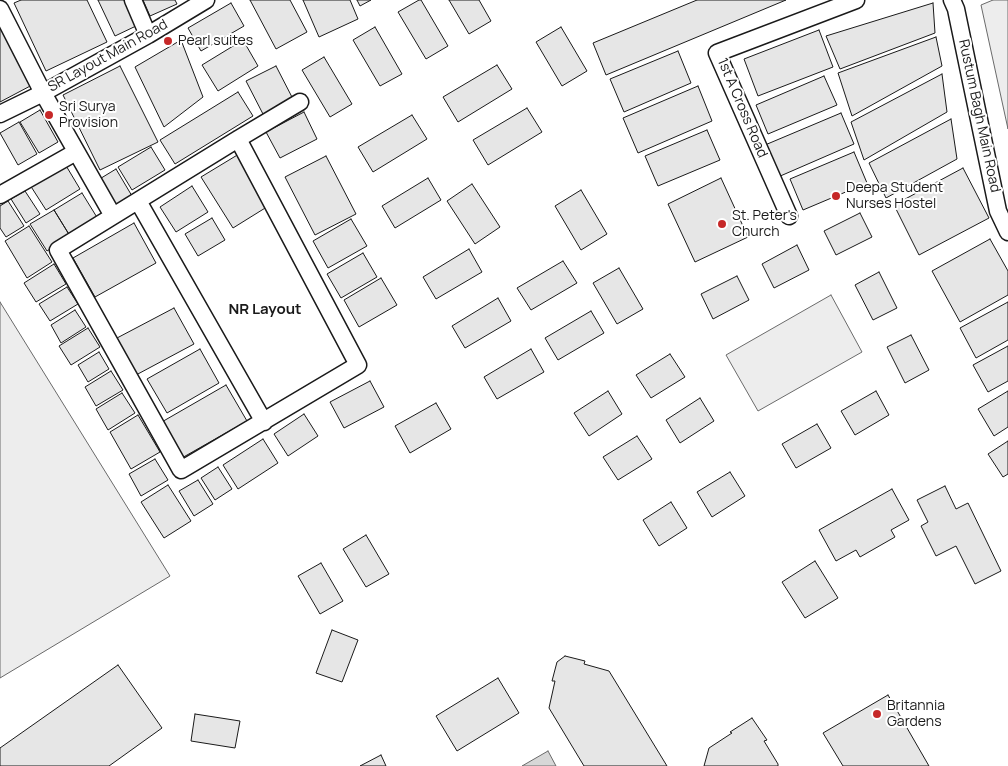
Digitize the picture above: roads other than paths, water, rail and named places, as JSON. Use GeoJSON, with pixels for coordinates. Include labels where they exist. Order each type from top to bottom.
{"type":"FeatureCollection","features":[{"type":"Feature","properties":{"kind":"street"},"geometry":{"type":"LineString","coordinates":[[133,0],[148,35]]}},
{"type":"Feature","properties":{"kind":"street","name":"SR Layout Main Road"},"geometry":{"type":"LineString","coordinates":[[113,216],[43,92],[148,35],[189,5],[206,0]]}},
{"type":"Feature","properties":{"kind":"street","name":"1st A Cross Road"},"geometry":{"type":"LineString","coordinates":[[789,216],[717,53],[856,0]]}},
{"type":"Feature","properties":{"kind":"street","name":"Rustum Bagh Main Road"},"geometry":{"type":"LineString","coordinates":[[952,0],[956,9],[998,212],[1008,232]]}},
{"type":"Feature","properties":{"kind":"street"},"geometry":{"type":"LineString","coordinates":[[0,9],[43,92],[0,114]]}},
{"type":"Feature","properties":{"kind":"street"},"geometry":{"type":"LineString","coordinates":[[238,138],[358,365],[181,470],[58,250],[238,138],[300,102]]}},
{"type":"Feature","properties":{"kind":"street"},"geometry":{"type":"LineString","coordinates":[[0,195],[76,152]]}},
{"type":"Feature","properties":{"kind":"street"},"geometry":{"type":"LineString","coordinates":[[138,200],[264,422]]}},
{"type":"Feature","properties":{"kind":"place","name":"Pearl suites"},"geometry":{"type":"Point","coordinates":[168,41]}},
{"type":"Feature","properties":{"kind":"place","name":"Sri Surya Provision"},"geometry":{"type":"Point","coordinates":[49,115]}},
{"type":"Feature","properties":{"kind":"place","name":"Deepa Student Nurses Hostel"},"geometry":{"type":"Point","coordinates":[836,196]}},
{"type":"Feature","properties":{"kind":"place","name":"St. Peter's Church"},"geometry":{"type":"Point","coordinates":[722,224]}},
{"type":"Feature","properties":{"kind":"place","name":"Britannia Gardens"},"geometry":{"type":"Point","coordinates":[877,714]}},
{"type":"Feature","properties":{"kind":"district","name":"NR Layout"},"geometry":{"type":"Point","coordinates":[265,310]}}]}
